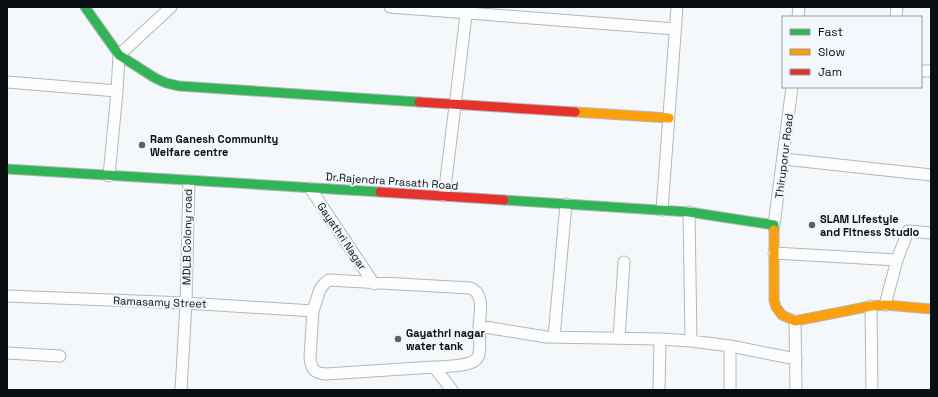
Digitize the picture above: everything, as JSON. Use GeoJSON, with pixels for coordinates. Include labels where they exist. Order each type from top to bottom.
{"type":"FeatureCollection","features":[{"type":"Feature","properties":{"kind":"street"},"geometry":{"type":"LineString","coordinates":[[86,7],[119,55],[155,78],[166,83],[179,86],[669,118]]}},
{"type":"Feature","properties":{"kind":"street"},"geometry":{"type":"LineString","coordinates":[[109,176],[119,55],[171,7]]}},
{"type":"Feature","properties":{"kind":"street"},"geometry":{"type":"LineString","coordinates":[[390,7],[467,10],[675,29]]}},
{"type":"Feature","properties":{"kind":"street"},"geometry":{"type":"LineString","coordinates":[[662,210],[677,7]]}},
{"type":"Feature","properties":{"kind":"street"},"geometry":{"type":"LineString","coordinates":[[444,196],[467,10]]}},
{"type":"Feature","properties":{"kind":"street"},"geometry":{"type":"LineString","coordinates":[[7,82],[117,91]]}},
{"type":"Feature","properties":{"kind":"street","name":"Thiruporur Road"},"geometry":{"type":"LineString","coordinates":[[774,224],[784,159],[792,88]]}},
{"type":"Feature","properties":{"kind":"street"},"geometry":{"type":"LineString","coordinates":[[784,159],[931,175]]}},
{"type":"Feature","properties":{"kind":"street","name":"Dr.Rajendra Prasath Road"},"geometry":{"type":"LineString","coordinates":[[7,169],[662,210],[689,212],[774,224]]}},
{"type":"Feature","properties":{"kind":"street","name":"MDLB Colony road"},"geometry":{"type":"LineString","coordinates":[[181,390],[186,303],[189,180]]}},
{"type":"Feature","properties":{"kind":"street","name":"Gayathri Nagar"},"geometry":{"type":"LineString","coordinates":[[310,188],[374,284]]}},
{"type":"Feature","properties":{"kind":"street"},"geometry":{"type":"LineString","coordinates":[[554,337],[566,204]]}},
{"type":"Feature","properties":{"kind":"street"},"geometry":{"type":"LineString","coordinates":[[689,212],[691,341]]}},
{"type":"Feature","properties":{"kind":"street"},"geometry":{"type":"LineString","coordinates":[[774,224],[774,300],[776,307],[782,315],[795,321],[871,306],[885,305],[931,309]]}},
{"type":"Feature","properties":{"kind":"street"},"geometry":{"type":"LineString","coordinates":[[885,305],[897,260],[908,231],[931,233]]}},
{"type":"Feature","properties":{"kind":"street"},"geometry":{"type":"LineString","coordinates":[[774,254],[897,260]]}},
{"type":"Feature","properties":{"kind":"street"},"geometry":{"type":"LineString","coordinates":[[619,338],[624,262]]}},
{"type":"Feature","properties":{"kind":"street"},"geometry":{"type":"LineString","coordinates":[[330,280],[374,284],[470,288],[475,290],[480,296],[479,356],[476,360],[468,364],[341,374],[318,373],[313,369],[310,357],[313,311],[320,289],[324,283],[330,280]]}},
{"type":"Feature","properties":{"kind":"street","name":"Ramasamy Street"},"geometry":{"type":"LineString","coordinates":[[7,296],[186,303],[313,311]]}},
{"type":"Feature","properties":{"kind":"street"},"geometry":{"type":"LineString","coordinates":[[871,306],[872,390]]}},
{"type":"Feature","properties":{"kind":"street"},"geometry":{"type":"LineString","coordinates":[[795,321],[796,390]]}},
{"type":"Feature","properties":{"kind":"street"},"geometry":{"type":"LineString","coordinates":[[479,326],[546,337],[660,338],[691,341],[730,346],[796,360]]}},
{"type":"Feature","properties":{"kind":"street"},"geometry":{"type":"LineString","coordinates":[[659,390],[660,338]]}},
{"type":"Feature","properties":{"kind":"street"},"geometry":{"type":"LineString","coordinates":[[730,346],[730,390]]}},
{"type":"Feature","properties":{"kind":"street"},"geometry":{"type":"LineString","coordinates":[[7,353],[60,356]]}},
{"type":"Feature","properties":{"kind":"street"},"geometry":{"type":"LineString","coordinates":[[434,367],[452,390]]}},
{"type":"Feature","properties":{"kind":"traffic: fast"},"geometry":{"type":"LineString","coordinates":[[85,7],[119,55],[155,78],[166,83],[179,86],[419,102]]}},
{"type":"Feature","properties":{"kind":"traffic: fast"},"geometry":{"type":"LineString","coordinates":[[7,169],[380,192]]}},
{"type":"Feature","properties":{"kind":"traffic: fast"},"geometry":{"type":"LineString","coordinates":[[504,200],[689,212],[774,225],[774,230]]}},
{"type":"Feature","properties":{"kind":"traffic: slow"},"geometry":{"type":"LineString","coordinates":[[575,112],[669,118]]}},
{"type":"Feature","properties":{"kind":"traffic: slow"},"geometry":{"type":"LineString","coordinates":[[774,230],[774,300],[776,307],[782,315],[795,321],[871,306],[885,305],[931,309]]}},
{"type":"Feature","properties":{"kind":"traffic: jam"},"geometry":{"type":"LineString","coordinates":[[419,102],[575,112]]}},
{"type":"Feature","properties":{"kind":"traffic: jam"},"geometry":{"type":"LineString","coordinates":[[380,192],[504,200]]}},
{"type":"Feature","properties":{"kind":"place","name":"Ram Ganesh Community Welfare centre"},"geometry":{"type":"Point","coordinates":[142,145]}},
{"type":"Feature","properties":{"kind":"place","name":"SLAM Lifestyle and Fitness Studio"},"geometry":{"type":"Point","coordinates":[812,225]}},
{"type":"Feature","properties":{"kind":"place","name":"Gayathri nagar water tank"},"geometry":{"type":"Point","coordinates":[398,339]}}]}
